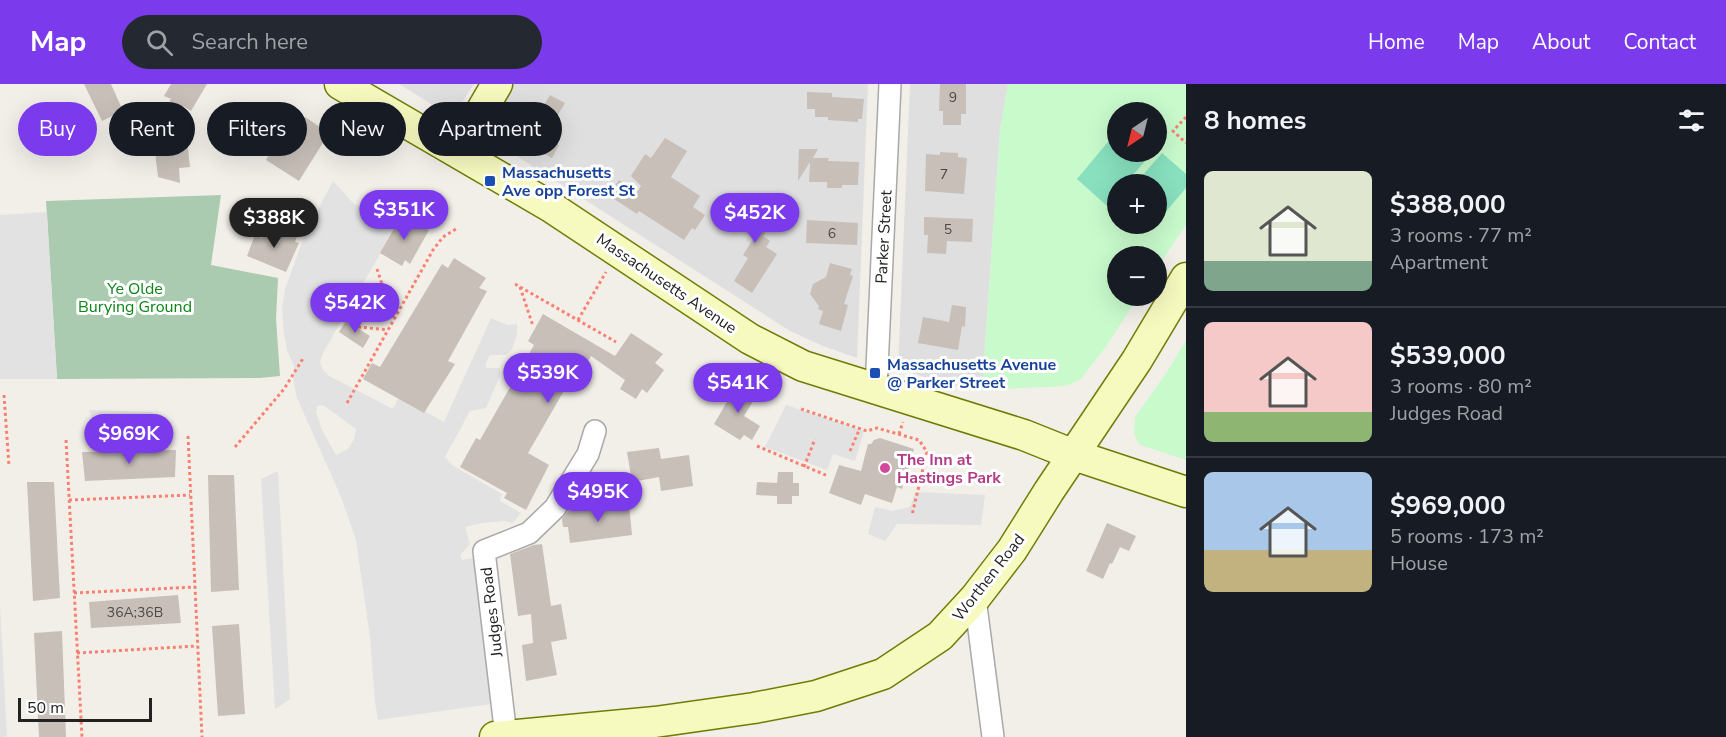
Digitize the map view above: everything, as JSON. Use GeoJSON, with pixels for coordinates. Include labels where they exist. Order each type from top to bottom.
{"type":"FeatureCollection","features":[{"type":"Feature","properties":{"kind":"main road","name":"Massachusetts Avenue"},"geometry":{"type":"LineString","coordinates":[[340,84],[418,128]]}},
{"type":"Feature","properties":{"kind":"main road"},"geometry":{"type":"LineString","coordinates":[[487,102],[497,84]]}},
{"type":"Feature","properties":{"kind":"main road","name":"Massachusetts Avenue"},"geometry":{"type":"LineString","coordinates":[[466,156],[551,207],[750,339],[803,366],[1024,435],[1074,455],[1186,492]]}},
{"type":"Feature","properties":{"kind":"main road","name":"Worthen Road"},"geometry":{"type":"LineString","coordinates":[[500,736],[655,722],[754,708],[816,696],[883,674],[940,636],[975,598],[1012,550],[1137,360],[1186,278]]}},
{"type":"Feature","properties":{"kind":"street","name":"Parker Street"},"geometry":{"type":"LineString","coordinates":[[876,390],[890,84]]}},
{"type":"Feature","properties":{"kind":"street","name":"Judges Road"},"geometry":{"type":"LineString","coordinates":[[500,736],[484,551],[530,533],[555,508],[588,454],[595,431]]}},
{"type":"Feature","properties":{"kind":"street"},"geometry":{"type":"LineString","coordinates":[[975,598],[993,737]]}},
{"type":"Feature","properties":{"kind":"path"},"geometry":{"type":"LineString","coordinates":[[1186,117],[1173,131],[1186,143]]}},
{"type":"Feature","properties":{"kind":"path"},"geometry":{"type":"LineString","coordinates":[[347,403],[433,250],[443,237],[456,230]]}},
{"type":"Feature","properties":{"kind":"path"},"geometry":{"type":"LineString","coordinates":[[377,269],[394,320]]}},
{"type":"Feature","properties":{"kind":"path"},"geometry":{"type":"LineString","coordinates":[[578,320],[607,271]]}},
{"type":"Feature","properties":{"kind":"path"},"geometry":{"type":"LineString","coordinates":[[515,284],[616,342]]}},
{"type":"Feature","properties":{"kind":"path"},"geometry":{"type":"LineString","coordinates":[[520,286],[533,326]]}},
{"type":"Feature","properties":{"kind":"path"},"geometry":{"type":"LineString","coordinates":[[348,320],[368,329],[388,330]]}},
{"type":"Feature","properties":{"kind":"path"},"geometry":{"type":"LineString","coordinates":[[235,447],[284,389],[303,357]]}},
{"type":"Feature","properties":{"kind":"path"},"geometry":{"type":"LineString","coordinates":[[4,394],[9,466]]}},
{"type":"Feature","properties":{"kind":"path"},"geometry":{"type":"LineString","coordinates":[[801,409],[867,431],[877,428],[919,440],[927,452],[912,515]]}},
{"type":"Feature","properties":{"kind":"path"},"geometry":{"type":"LineString","coordinates":[[899,434],[904,420]]}},
{"type":"Feature","properties":{"kind":"path"},"geometry":{"type":"LineString","coordinates":[[850,451],[860,428]]}},
{"type":"Feature","properties":{"kind":"path"},"geometry":{"type":"LineString","coordinates":[[188,436],[202,737]]}},
{"type":"Feature","properties":{"kind":"path"},"geometry":{"type":"LineString","coordinates":[[804,467],[815,439]]}},
{"type":"Feature","properties":{"kind":"path"},"geometry":{"type":"LineString","coordinates":[[66,440],[82,737]]}},
{"type":"Feature","properties":{"kind":"path"},"geometry":{"type":"LineString","coordinates":[[757,446],[828,476]]}},
{"type":"Feature","properties":{"kind":"path"},"geometry":{"type":"LineString","coordinates":[[69,500],[190,495]]}},
{"type":"Feature","properties":{"kind":"path"},"geometry":{"type":"LineString","coordinates":[[74,593],[195,587]]}},
{"type":"Feature","properties":{"kind":"path"},"geometry":{"type":"LineString","coordinates":[[77,653],[197,646]]}},
{"type":"Feature","properties":{"kind":"shaded area"},"geometry":{"type":"Polygon","coordinates":[[[399,84],[474,84],[461,102],[428,102],[399,84]]]}},
{"type":"Feature","properties":{"kind":"shaded area"},"geometry":{"type":"Polygon","coordinates":[[[511,84],[868,84],[857,358],[790,331],[516,156],[562,156],[562,102],[501,102],[511,84]]]}},
{"type":"Feature","properties":{"kind":"shaded area"},"geometry":{"type":"Polygon","coordinates":[[[910,84],[1008,84],[1000,130],[982,390],[955,386],[898,369],[910,84]]]}},
{"type":"Feature","properties":{"kind":"shaded area"},"geometry":{"type":"Polygon","coordinates":[[[333,181],[354,204],[382,217],[398,217],[320,362],[323,370],[329,376],[393,409],[399,397],[444,422],[491,318],[507,325],[517,324],[517,335],[512,349],[507,355],[490,355],[486,363],[486,368],[500,368],[500,376],[486,408],[470,411],[445,457],[452,465],[502,494],[500,501],[521,513],[513,523],[504,521],[465,527],[470,544],[460,555],[462,560],[474,558],[491,704],[378,720],[370,637],[356,540],[341,497],[297,398],[293,378],[294,366],[287,350],[284,334],[282,309],[285,289],[305,234],[333,181]],[[323,405],[317,406],[316,412],[322,430],[336,455],[348,449],[354,439],[356,429],[323,405]]]}},
{"type":"Feature","properties":{"kind":"shaded area"},"geometry":{"type":"Polygon","coordinates":[[[47,212],[57,379],[0,379],[0,215],[47,212]]]}},
{"type":"Feature","properties":{"kind":"shaded area"},"geometry":{"type":"Polygon","coordinates":[[[786,405],[864,431],[855,461],[833,454],[827,470],[765,447],[786,405]]]}},
{"type":"Feature","properties":{"kind":"shaded area"},"geometry":{"type":"Polygon","coordinates":[[[89,410],[152,412],[162,428],[98,429],[89,410]]]}},
{"type":"Feature","properties":{"kind":"shaded area"},"geometry":{"type":"Polygon","coordinates":[[[278,471],[290,699],[275,709],[261,479],[278,471]]]}},
{"type":"Feature","properties":{"kind":"shaded area"},"geometry":{"type":"Polygon","coordinates":[[[915,492],[985,495],[981,525],[897,524],[885,541],[868,534],[875,507],[893,511],[910,507],[915,492]]]}},
{"type":"Feature","properties":{"kind":"shaded area"},"geometry":{"type":"Polygon","coordinates":[[[0,605],[7,737],[0,737],[0,605]]]}},
{"type":"Feature","properties":{"kind":"green space"},"geometry":{"type":"Polygon","coordinates":[[[1008,84],[1186,84],[1186,225],[1167,253],[1167,246],[1107,246],[1107,306],[1132,306],[1105,348],[1080,380],[1065,386],[982,390],[1000,130],[1008,84]]]}},
{"type":"Feature","properties":{"kind":"green space"},"geometry":{"type":"Polygon","coordinates":[[[1107,143],[1107,162],[1144,162],[1134,174],[1107,174],[1107,206],[1077,179],[1107,143]]]}},
{"type":"Feature","properties":{"kind":"green space"},"geometry":{"type":"Polygon","coordinates":[[[1167,157],[1186,174],[1186,188],[1167,210],[1167,174],[1144,174],[1154,162],[1167,162],[1167,157]]]}},
{"type":"Feature","properties":{"kind":"green space","name":"Ye Olde Burying Ground"},"geometry":{"type":"Polygon","coordinates":[[[221,195],[211,265],[278,278],[276,319],[280,376],[57,379],[46,201],[221,195]]]}},
{"type":"Feature","properties":{"kind":"green space"},"geometry":{"type":"Polygon","coordinates":[[[1186,340],[1186,460],[1140,445],[1134,434],[1135,417],[1167,372],[1186,340]]]}},
{"type":"Feature","properties":{"kind":"building"},"geometry":{"type":"Polygon","coordinates":[[[84,84],[111,84],[119,102],[109,102],[109,118],[102,121],[97,111],[97,102],[93,102],[84,84]]]}},
{"type":"Feature","properties":{"kind":"building"},"geometry":{"type":"Polygon","coordinates":[[[171,84],[207,84],[195,104],[195,102],[169,102],[171,99],[164,96],[171,84]]]}},
{"type":"Feature","properties":{"kind":"building"},"geometry":{"type":"Polygon","coordinates":[[[940,84],[966,84],[966,114],[961,114],[961,125],[943,125],[943,111],[939,111],[940,84]]]}},
{"type":"Feature","properties":{"kind":"building"},"geometry":{"type":"Polygon","coordinates":[[[807,92],[832,93],[832,97],[864,99],[862,119],[858,119],[858,122],[815,117],[815,109],[807,109],[807,92]]]}},
{"type":"Feature","properties":{"kind":"building"},"geometry":{"type":"Polygon","coordinates":[[[550,95],[565,103],[562,108],[562,102],[546,102],[550,95]]]}},
{"type":"Feature","properties":{"kind":"building"},"geometry":{"type":"Polygon","coordinates":[[[307,118],[319,126],[319,149],[299,181],[266,160],[268,156],[307,156],[307,118]]]}},
{"type":"Feature","properties":{"kind":"building"},"geometry":{"type":"Polygon","coordinates":[[[665,138],[687,151],[671,177],[700,196],[693,207],[705,215],[695,230],[692,228],[684,240],[639,211],[637,214],[608,195],[619,180],[638,191],[641,186],[631,176],[645,154],[651,158],[665,138]]]}},
{"type":"Feature","properties":{"kind":"building"},"geometry":{"type":"Polygon","coordinates":[[[799,149],[818,149],[813,158],[859,162],[858,185],[827,188],[827,182],[809,182],[810,162],[798,181],[799,149]]]}},
{"type":"Feature","properties":{"kind":"building"},"geometry":{"type":"Polygon","coordinates":[[[940,152],[958,153],[958,157],[967,158],[964,194],[925,191],[926,154],[940,155],[940,152]]]}},
{"type":"Feature","properties":{"kind":"building"},"geometry":{"type":"Polygon","coordinates":[[[156,156],[189,156],[190,167],[179,168],[180,183],[158,177],[156,156]]]}},
{"type":"Feature","properties":{"kind":"building"},"geometry":{"type":"Polygon","coordinates":[[[745,197],[776,216],[763,236],[770,241],[766,247],[777,254],[752,293],[734,281],[748,258],[743,255],[754,238],[746,233],[751,226],[734,216],[745,197]]]}},
{"type":"Feature","properties":{"kind":"building"},"geometry":{"type":"Polygon","coordinates":[[[402,214],[429,230],[410,264],[405,260],[402,266],[380,253],[402,214]]]}},
{"type":"Feature","properties":{"kind":"building"},"geometry":{"type":"Polygon","coordinates":[[[924,217],[973,219],[972,242],[947,241],[946,254],[927,253],[928,235],[924,235],[924,217]]]}},
{"type":"Feature","properties":{"kind":"building"},"geometry":{"type":"Polygon","coordinates":[[[807,220],[858,223],[857,245],[806,243],[807,220]]]}},
{"type":"Feature","properties":{"kind":"building"},"geometry":{"type":"Polygon","coordinates":[[[266,229],[277,234],[279,229],[297,236],[295,242],[299,243],[286,272],[247,256],[255,235],[262,238],[266,229]]]}},
{"type":"Feature","properties":{"kind":"building"},"geometry":{"type":"Polygon","coordinates":[[[454,258],[486,278],[479,288],[487,291],[448,361],[455,364],[424,413],[363,379],[372,363],[380,367],[442,264],[448,268],[454,258]]]}},
{"type":"Feature","properties":{"kind":"building"},"geometry":{"type":"Polygon","coordinates":[[[830,263],[852,269],[850,275],[853,276],[844,304],[848,305],[841,331],[819,324],[823,311],[818,309],[819,306],[810,294],[813,284],[826,277],[830,263]]]}},
{"type":"Feature","properties":{"kind":"building"},"geometry":{"type":"Polygon","coordinates":[[[952,305],[966,307],[965,327],[962,326],[958,350],[918,343],[923,317],[949,322],[952,305]]]}},
{"type":"Feature","properties":{"kind":"building"},"geometry":{"type":"Polygon","coordinates":[[[543,314],[615,356],[631,333],[663,354],[655,363],[664,370],[647,393],[642,389],[636,399],[620,389],[625,380],[591,356],[581,373],[576,370],[528,453],[549,465],[526,510],[504,498],[507,493],[460,467],[476,438],[480,440],[534,345],[528,341],[543,314]]]}},
{"type":"Feature","properties":{"kind":"building"},"geometry":{"type":"Polygon","coordinates":[[[346,321],[370,336],[363,348],[339,332],[346,321]]]}},
{"type":"Feature","properties":{"kind":"building"},"geometry":{"type":"Polygon","coordinates":[[[738,383],[757,395],[744,416],[760,426],[752,440],[744,435],[740,440],[714,424],[738,383]]]}},
{"type":"Feature","properties":{"kind":"building","name":"The Inn at Hastings Park"},"geometry":{"type":"Polygon","coordinates":[[[880,438],[914,449],[902,489],[897,487],[892,503],[865,494],[861,505],[829,493],[839,465],[861,471],[868,444],[880,438]]]}},
{"type":"Feature","properties":{"kind":"building"},"geometry":{"type":"Polygon","coordinates":[[[659,448],[661,459],[689,455],[693,486],[661,491],[659,477],[632,482],[627,452],[659,448]]]}},
{"type":"Feature","properties":{"kind":"building"},"geometry":{"type":"Polygon","coordinates":[[[176,450],[175,477],[85,481],[82,452],[176,450]]]}},
{"type":"Feature","properties":{"kind":"building"},"geometry":{"type":"Polygon","coordinates":[[[778,472],[793,472],[793,483],[799,483],[799,496],[792,496],[792,504],[777,504],[777,496],[756,495],[757,482],[777,483],[778,472]]]}},
{"type":"Feature","properties":{"kind":"building"},"geometry":{"type":"Polygon","coordinates":[[[208,475],[234,475],[239,590],[211,592],[208,475]]]}},
{"type":"Feature","properties":{"kind":"building"},"geometry":{"type":"Polygon","coordinates":[[[27,482],[54,482],[60,598],[33,601],[27,482]]]}},
{"type":"Feature","properties":{"kind":"building"},"geometry":{"type":"Polygon","coordinates":[[[629,504],[632,535],[570,543],[568,527],[563,527],[562,519],[568,511],[629,504]]]}},
{"type":"Feature","properties":{"kind":"building"},"geometry":{"type":"Polygon","coordinates":[[[1107,523],[1136,536],[1129,551],[1120,547],[1103,579],[1086,571],[1107,523]]]}},
{"type":"Feature","properties":{"kind":"building"},"geometry":{"type":"Polygon","coordinates":[[[542,544],[551,606],[561,604],[567,639],[551,642],[557,675],[526,681],[522,645],[533,643],[531,614],[518,616],[510,554],[542,544]]]}},
{"type":"Feature","properties":{"kind":"building"},"geometry":{"type":"Polygon","coordinates":[[[178,595],[181,623],[91,628],[89,602],[178,595]]]}},
{"type":"Feature","properties":{"kind":"building"},"geometry":{"type":"Polygon","coordinates":[[[239,624],[245,714],[218,716],[212,626],[239,624]]]}},
{"type":"Feature","properties":{"kind":"building"},"geometry":{"type":"Polygon","coordinates":[[[62,631],[66,737],[39,737],[34,633],[62,631]]]}},
{"type":"Feature","properties":{"kind":"place","name":"Massachusetts Ave opp Forest St"},"geometry":{"type":"Point","coordinates":[490,181]}},
{"type":"Feature","properties":{"kind":"place","name":"Massachusetts Avenue @ Parker Street"},"geometry":{"type":"Point","coordinates":[875,373]}},
{"type":"Feature","properties":{"kind":"place","name":"The Inn at Hastings Park"},"geometry":{"type":"Point","coordinates":[885,468]}}]}
